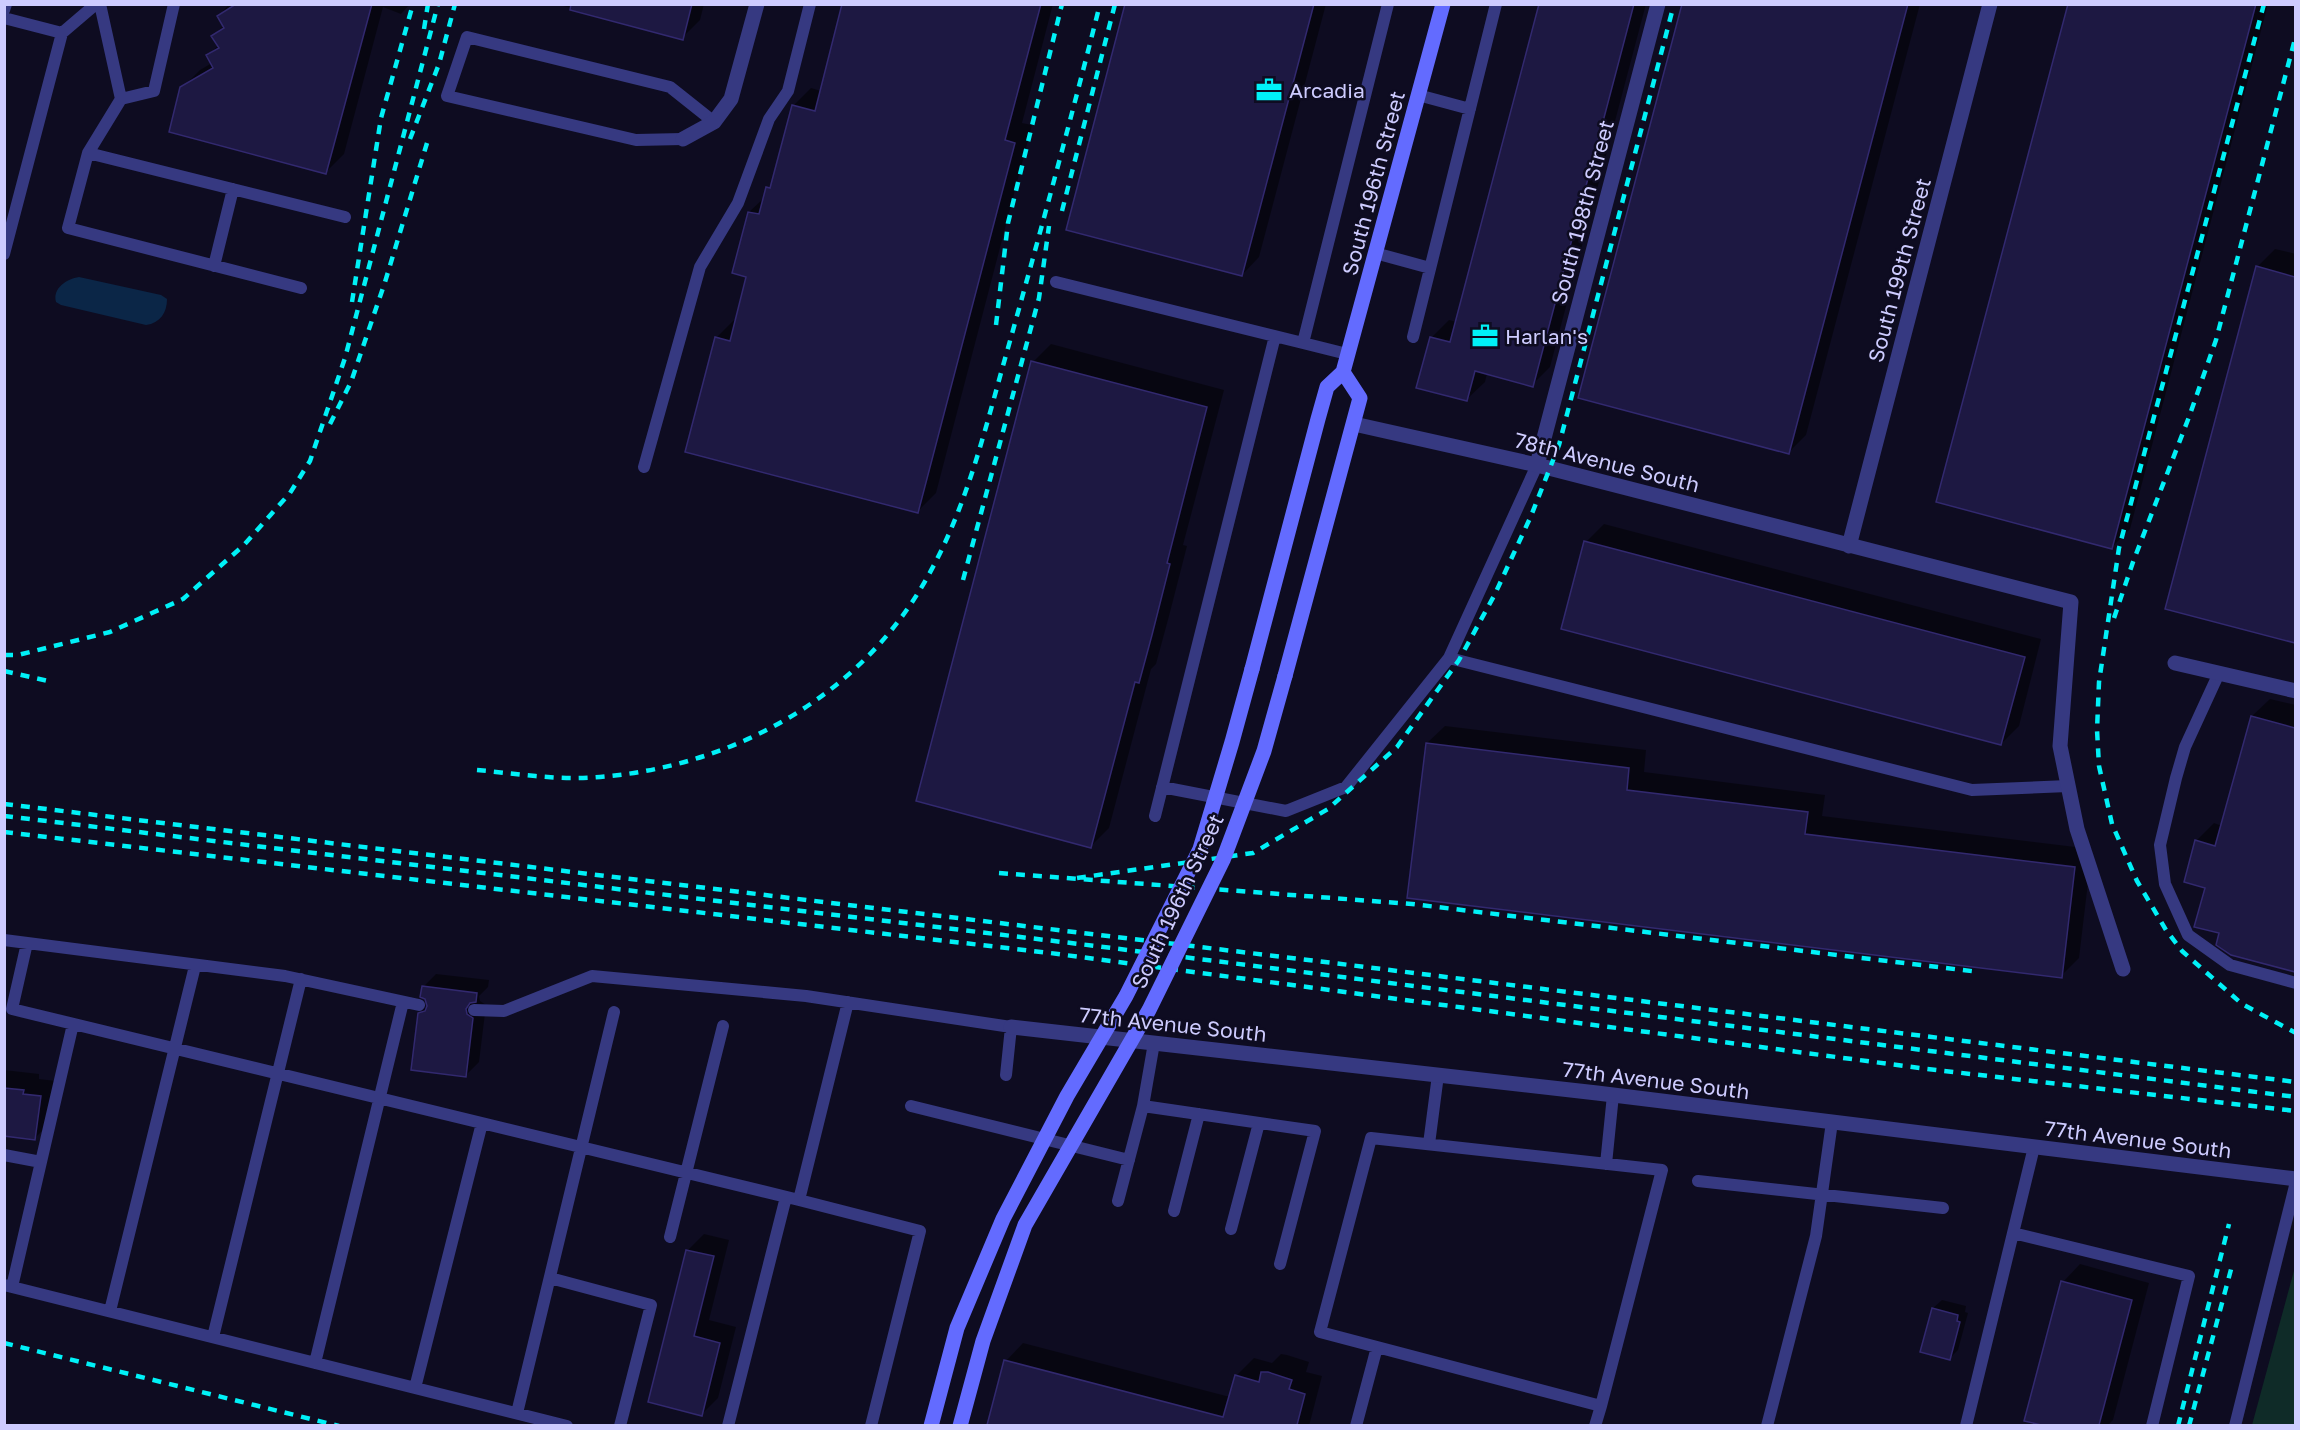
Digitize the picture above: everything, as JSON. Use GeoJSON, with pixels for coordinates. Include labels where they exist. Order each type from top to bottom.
{"type":"FeatureCollection","features":[{"type":"Feature","properties":{"kind":"main road","name":"South 196th Street"},"geometry":{"type":"LineString","coordinates":[[932,1425],[957,1328],[1003,1219],[1067,1096],[1126,996],[1200,849],[1252,669],[1327,387],[1343,372],[1443,4]]}},
{"type":"Feature","properties":{"kind":"main road","name":"South 196th Street"},"geometry":{"type":"LineString","coordinates":[[960,1425],[982,1341],[1025,1225],[1149,1010],[1223,860],[1264,751],[1360,398],[1343,372]]}},
{"type":"Feature","properties":{"kind":"street"},"geometry":{"type":"LineString","coordinates":[[683,139],[714,122],[732,99],[757,4]]}},
{"type":"Feature","properties":{"kind":"street","name":"South 198th Street"},"geometry":{"type":"LineString","coordinates":[[1537,465],[1658,4]]}},
{"type":"Feature","properties":{"kind":"street","name":"South 199th Street"},"geometry":{"type":"LineString","coordinates":[[1848,546],[1990,4]]}},
{"type":"Feature","properties":{"kind":"street","name":"78th Avenue South"},"geometry":{"type":"LineString","coordinates":[[1354,424],[1537,465],[2071,602],[2060,746],[2068,786]]}},
{"type":"Feature","properties":{"kind":"street"},"geometry":{"type":"LineString","coordinates":[[2175,663],[2295,691]]}},
{"type":"Feature","properties":{"kind":"street"},"geometry":{"type":"LineString","coordinates":[[2068,786],[2077,829],[2123,969]]}},
{"type":"Feature","properties":{"kind":"street","name":"77th Avenue South"},"geometry":{"type":"LineString","coordinates":[[1011,1027],[1613,1095],[2295,1180]]}},
{"type":"Feature","properties":{"kind":"lane"},"geometry":{"type":"LineString","coordinates":[[4,10],[6,4]]}},
{"type":"Feature","properties":{"kind":"lane"},"geometry":{"type":"LineString","coordinates":[[4,254],[9,220],[62,33],[96,4]]}},
{"type":"Feature","properties":{"kind":"lane"},"geometry":{"type":"LineString","coordinates":[[100,4],[121,99],[88,153],[68,228],[301,288]]}},
{"type":"Feature","properties":{"kind":"lane"},"geometry":{"type":"LineString","coordinates":[[121,99],[153,91],[174,4]]}},
{"type":"Feature","properties":{"kind":"lane"},"geometry":{"type":"LineString","coordinates":[[644,467],[700,267],[738,203],[769,119],[788,92],[810,4]]}},
{"type":"Feature","properties":{"kind":"lane"},"geometry":{"type":"LineString","coordinates":[[1303,344],[1388,4]]}},
{"type":"Feature","properties":{"kind":"lane"},"geometry":{"type":"LineString","coordinates":[[1413,337],[1496,4]]}},
{"type":"Feature","properties":{"kind":"lane"},"geometry":{"type":"LineString","coordinates":[[4,18],[62,33]]}},
{"type":"Feature","properties":{"kind":"lane"},"geometry":{"type":"LineString","coordinates":[[683,139],[636,140],[447,96],[467,37],[670,87],[714,122]]}},
{"type":"Feature","properties":{"kind":"lane"},"geometry":{"type":"LineString","coordinates":[[1418,95],[1470,109]]}},
{"type":"Feature","properties":{"kind":"lane"},"geometry":{"type":"LineString","coordinates":[[88,153],[345,217]]}},
{"type":"Feature","properties":{"kind":"lane"},"geometry":{"type":"LineString","coordinates":[[214,266],[233,189]]}},
{"type":"Feature","properties":{"kind":"lane"},"geometry":{"type":"LineString","coordinates":[[1375,253],[1430,268]]}},
{"type":"Feature","properties":{"kind":"lane"},"geometry":{"type":"LineString","coordinates":[[1056,282],[1347,354]]}},
{"type":"Feature","properties":{"kind":"lane"},"geometry":{"type":"LineString","coordinates":[[1155,816],[1275,336]]}},
{"type":"Feature","properties":{"kind":"lane"},"geometry":{"type":"LineString","coordinates":[[1162,787],[1286,810],[1346,787],[1449,658],[1537,465]]}},
{"type":"Feature","properties":{"kind":"lane"},"geometry":{"type":"LineString","coordinates":[[1449,658],[1972,790],[2068,786]]}},
{"type":"Feature","properties":{"kind":"lane"},"geometry":{"type":"LineString","coordinates":[[2218,673],[2185,747],[2176,778],[2160,845],[2164,884],[2188,935],[2230,965],[2295,983]]}},
{"type":"Feature","properties":{"kind":"lane"},"geometry":{"type":"LineString","coordinates":[[4,940],[301,979],[419,1005]]}},
{"type":"Feature","properties":{"kind":"lane"},"geometry":{"type":"LineString","coordinates":[[27,943],[12,1009],[920,1231],[871,1425]]}},
{"type":"Feature","properties":{"kind":"lane"},"geometry":{"type":"LineString","coordinates":[[110,1311],[195,966]]}},
{"type":"Feature","properties":{"kind":"lane"},"geometry":{"type":"LineString","coordinates":[[474,1010],[504,1011],[592,976],[806,996],[1011,1027],[1006,1075]]}},
{"type":"Feature","properties":{"kind":"lane"},"geometry":{"type":"LineString","coordinates":[[213,1337],[301,979]]}},
{"type":"Feature","properties":{"kind":"lane"},"geometry":{"type":"LineString","coordinates":[[315,1363],[403,1002]]}},
{"type":"Feature","properties":{"kind":"lane"},"geometry":{"type":"LineString","coordinates":[[799,1200],[848,1002]]}},
{"type":"Feature","properties":{"kind":"lane"},"geometry":{"type":"LineString","coordinates":[[517,1413],[614,1012]]}},
{"type":"Feature","properties":{"kind":"lane"},"geometry":{"type":"LineString","coordinates":[[73,1024],[41,1162],[8,1286],[567,1425]]}},
{"type":"Feature","properties":{"kind":"lane"},"geometry":{"type":"LineString","coordinates":[[670,1237],[723,1026]]}},
{"type":"Feature","properties":{"kind":"lane"},"geometry":{"type":"LineString","coordinates":[[1118,1201],[1143,1106],[1154,1043]]}},
{"type":"Feature","properties":{"kind":"lane"},"geometry":{"type":"LineString","coordinates":[[1429,1144],[1438,1075]]}},
{"type":"Feature","properties":{"kind":"lane"},"geometry":{"type":"LineString","coordinates":[[1606,1164],[1613,1095]]}},
{"type":"Feature","properties":{"kind":"lane"},"geometry":{"type":"LineString","coordinates":[[911,1106],[1128,1160]]}},
{"type":"Feature","properties":{"kind":"lane"},"geometry":{"type":"LineString","coordinates":[[1143,1106],[1315,1131],[1280,1264]]}},
{"type":"Feature","properties":{"kind":"lane"},"geometry":{"type":"LineString","coordinates":[[1174,1211],[1199,1114]]}},
{"type":"Feature","properties":{"kind":"lane"},"geometry":{"type":"LineString","coordinates":[[1767,1425],[1814,1242],[1832,1122]]}},
{"type":"Feature","properties":{"kind":"lane"},"geometry":{"type":"LineString","coordinates":[[415,1388],[482,1123]]}},
{"type":"Feature","properties":{"kind":"lane"},"geometry":{"type":"LineString","coordinates":[[1231,1229],[1259,1123]]}},
{"type":"Feature","properties":{"kind":"lane"},"geometry":{"type":"LineString","coordinates":[[1595,1425],[1601,1406],[1662,1170],[1371,1138],[1320,1332],[1601,1406]]}},
{"type":"Feature","properties":{"kind":"lane"},"geometry":{"type":"LineString","coordinates":[[1966,1425],[2034,1147]]}},
{"type":"Feature","properties":{"kind":"lane"},"geometry":{"type":"LineString","coordinates":[[4,1155],[41,1162]]}},
{"type":"Feature","properties":{"kind":"lane"},"geometry":{"type":"LineString","coordinates":[[2235,1425],[2295,1180]]}},
{"type":"Feature","properties":{"kind":"lane"},"geometry":{"type":"LineString","coordinates":[[1698,1181],[1943,1208]]}},
{"type":"Feature","properties":{"kind":"lane"},"geometry":{"type":"LineString","coordinates":[[728,1425],[786,1197]]}},
{"type":"Feature","properties":{"kind":"lane"},"geometry":{"type":"LineString","coordinates":[[2013,1233],[2189,1276],[2152,1425]]}},
{"type":"Feature","properties":{"kind":"lane"},"geometry":{"type":"LineString","coordinates":[[550,1278],[651,1305],[620,1425]]}},
{"type":"Feature","properties":{"kind":"lane"},"geometry":{"type":"LineString","coordinates":[[1356,1425],[1377,1347]]}},
{"type":"Feature","properties":{"kind":"green space"},"geometry":{"type":"Polygon","coordinates":[[[2295,1267],[2295,1425],[2252,1425],[2295,1267]]]}},
{"type":"Feature","properties":{"kind":"water"},"geometry":{"type":"Polygon","coordinates":[[[79,277],[161,295],[167,299],[166,309],[159,320],[146,325],[56,302],[58,288],[79,277]]]}},
{"type":"Feature","properties":{"kind":"building"},"geometry":{"type":"Polygon","coordinates":[[[236,4],[372,4],[326,174],[169,132],[180,87],[213,68],[206,55],[219,48],[211,36],[224,28],[217,16],[236,4]]]}},
{"type":"Feature","properties":{"kind":"building"},"geometry":{"type":"Polygon","coordinates":[[[571,4],[692,4],[683,40],[570,10],[571,4]]]}},
{"type":"Feature","properties":{"kind":"building"},"geometry":{"type":"Polygon","coordinates":[[[842,4],[1041,4],[1005,140],[1015,143],[918,513],[685,452],[715,337],[730,341],[746,277],[732,273],[748,212],[759,214],[766,187],[770,188],[792,105],[815,111],[842,4]]]}},
{"type":"Feature","properties":{"kind":"building"},"geometry":{"type":"Polygon","coordinates":[[[1125,4],[1314,4],[1242,276],[1066,230],[1125,4]]]}},
{"type":"Feature","properties":{"kind":"building"},"geometry":{"type":"Polygon","coordinates":[[[1539,4],[1634,4],[1533,387],[1475,371],[1467,401],[1416,388],[1430,337],[1450,342],[1539,4]]]}},
{"type":"Feature","properties":{"kind":"building"},"geometry":{"type":"Polygon","coordinates":[[[1682,4],[1908,4],[1789,454],[1578,398],[1682,4]]]}},
{"type":"Feature","properties":{"kind":"building"},"geometry":{"type":"Polygon","coordinates":[[[2068,4],[2256,4],[2112,549],[1936,502],[2068,4]]]}},
{"type":"Feature","properties":{"kind":"building"},"geometry":{"type":"Polygon","coordinates":[[[2256,266],[2295,277],[2295,643],[2165,609],[2256,266]]]}},
{"type":"Feature","properties":{"kind":"building"},"geometry":{"type":"Polygon","coordinates":[[[1031,361],[1207,407],[1167,563],[1170,564],[1152,635],[1139,683],[1135,682],[1091,848],[916,801],[1031,361]]]}},
{"type":"Feature","properties":{"kind":"building"},"geometry":{"type":"Polygon","coordinates":[[[1584,541],[2025,657],[2001,745],[1561,629],[1584,541]]]}},
{"type":"Feature","properties":{"kind":"building"},"geometry":{"type":"Polygon","coordinates":[[[2251,716],[2295,728],[2295,972],[2231,955],[2216,945],[2219,933],[2194,927],[2205,888],[2184,882],[2195,840],[2215,846],[2251,716]]]}},
{"type":"Feature","properties":{"kind":"building"},"geometry":{"type":"Polygon","coordinates":[[[1426,743],[1629,768],[1627,790],[1808,812],[1805,834],[2075,867],[2062,978],[1407,898],[1426,743]]]}},
{"type":"Feature","properties":{"kind":"building"},"geometry":{"type":"Polygon","coordinates":[[[422,986],[477,993],[476,1002],[470,1003],[466,1009],[467,1014],[473,1018],[466,1077],[411,1070],[418,1013],[425,1011],[427,1006],[425,999],[420,997],[422,986]]]}},
{"type":"Feature","properties":{"kind":"building"},"geometry":{"type":"Polygon","coordinates":[[[4,1088],[24,1090],[23,1094],[41,1096],[35,1140],[4,1136],[4,1088]]]}},
{"type":"Feature","properties":{"kind":"building"},"geometry":{"type":"Polygon","coordinates":[[[686,1250],[714,1256],[694,1336],[720,1343],[702,1416],[648,1402],[686,1250]]]}},
{"type":"Feature","properties":{"kind":"building"},"geometry":{"type":"Polygon","coordinates":[[[2061,1281],[2132,1300],[2099,1425],[2041,1425],[2024,1421],[2061,1281]]]}},
{"type":"Feature","properties":{"kind":"building"},"geometry":{"type":"Polygon","coordinates":[[[1932,1308],[1958,1315],[1957,1321],[1960,1322],[1950,1360],[1920,1352],[1932,1308]]]}},
{"type":"Feature","properties":{"kind":"building"},"geometry":{"type":"Polygon","coordinates":[[[1004,1360],[1223,1417],[1235,1375],[1259,1382],[1261,1372],[1268,1372],[1292,1380],[1289,1389],[1305,1394],[1297,1425],[987,1425],[1004,1360]]]}},
{"type":"Feature","properties":{"kind":"railway"},"geometry":{"type":"LineString","coordinates":[[352,302],[381,118],[413,4]]}},
{"type":"Feature","properties":{"kind":"railway"},"geometry":{"type":"LineString","coordinates":[[424,29],[428,4]]}},
{"type":"Feature","properties":{"kind":"railway"},"geometry":{"type":"LineString","coordinates":[[4,655],[18,655],[110,632],[183,599],[244,545],[290,493],[310,461],[345,358],[438,4]]}},
{"type":"Feature","properties":{"kind":"railway"},"geometry":{"type":"LineString","coordinates":[[410,139],[439,64],[455,4]]}},
{"type":"Feature","properties":{"kind":"railway"},"geometry":{"type":"LineString","coordinates":[[996,325],[1008,223],[1062,4]]}},
{"type":"Feature","properties":{"kind":"railway"},"geometry":{"type":"LineString","coordinates":[[477,770],[570,778],[635,773],[686,761],[735,744],[782,722],[825,693],[865,659],[899,620],[928,576],[942,549],[975,464],[1044,219],[1100,4]]}},
{"type":"Feature","properties":{"kind":"railway"},"geometry":{"type":"LineString","coordinates":[[1062,211],[1115,4]]}},
{"type":"Feature","properties":{"kind":"railway"},"geometry":{"type":"LineString","coordinates":[[1077,878],[1253,853],[1328,809],[1397,747],[1459,660],[1495,594],[1531,516],[1559,445],[1674,4]]}},
{"type":"Feature","properties":{"kind":"railway"},"geometry":{"type":"LineString","coordinates":[[2264,4],[2119,548],[2099,682],[2097,730],[2099,766],[2112,824],[2137,881],[2166,930],[2182,951],[2242,1004],[2296,1033]]}},
{"type":"Feature","properties":{"kind":"railway"},"geometry":{"type":"LineString","coordinates":[[2114,618],[2216,340],[2296,35]]}},
{"type":"Feature","properties":{"kind":"railway"},"geometry":{"type":"LineString","coordinates":[[330,424],[351,382],[385,282],[427,143]]}},
{"type":"Feature","properties":{"kind":"railway"},"geometry":{"type":"LineString","coordinates":[[963,580],[1039,298],[1049,226]]}},
{"type":"Feature","properties":{"kind":"railway"},"geometry":{"type":"LineString","coordinates":[[4,671],[48,681]]}},
{"type":"Feature","properties":{"kind":"railway"},"geometry":{"type":"LineString","coordinates":[[4,804],[1317,961],[2296,1082]]}},
{"type":"Feature","properties":{"kind":"railway"},"geometry":{"type":"LineString","coordinates":[[4,816],[1096,946],[2296,1097]]}},
{"type":"Feature","properties":{"kind":"railway"},"geometry":{"type":"LineString","coordinates":[[4,832],[1050,953],[1927,1069],[2296,1111]]}},
{"type":"Feature","properties":{"kind":"railway"},"geometry":{"type":"LineString","coordinates":[[999,873],[1412,904],[1979,972]]}},
{"type":"Feature","properties":{"kind":"railway"},"geometry":{"type":"LineString","coordinates":[[2178,1426],[2229,1224]]}},
{"type":"Feature","properties":{"kind":"railway"},"geometry":{"type":"LineString","coordinates":[[2189,1426],[2233,1262]]}},
{"type":"Feature","properties":{"kind":"railway"},"geometry":{"type":"LineString","coordinates":[[4,1343],[339,1426]]}},
{"type":"Feature","properties":{"kind":"place","name":"Arcadia"},"geometry":{"type":"Point","coordinates":[1269,90]}},
{"type":"Feature","properties":{"kind":"place","name":"Harlan's"},"geometry":{"type":"Point","coordinates":[1485,336]}}]}
